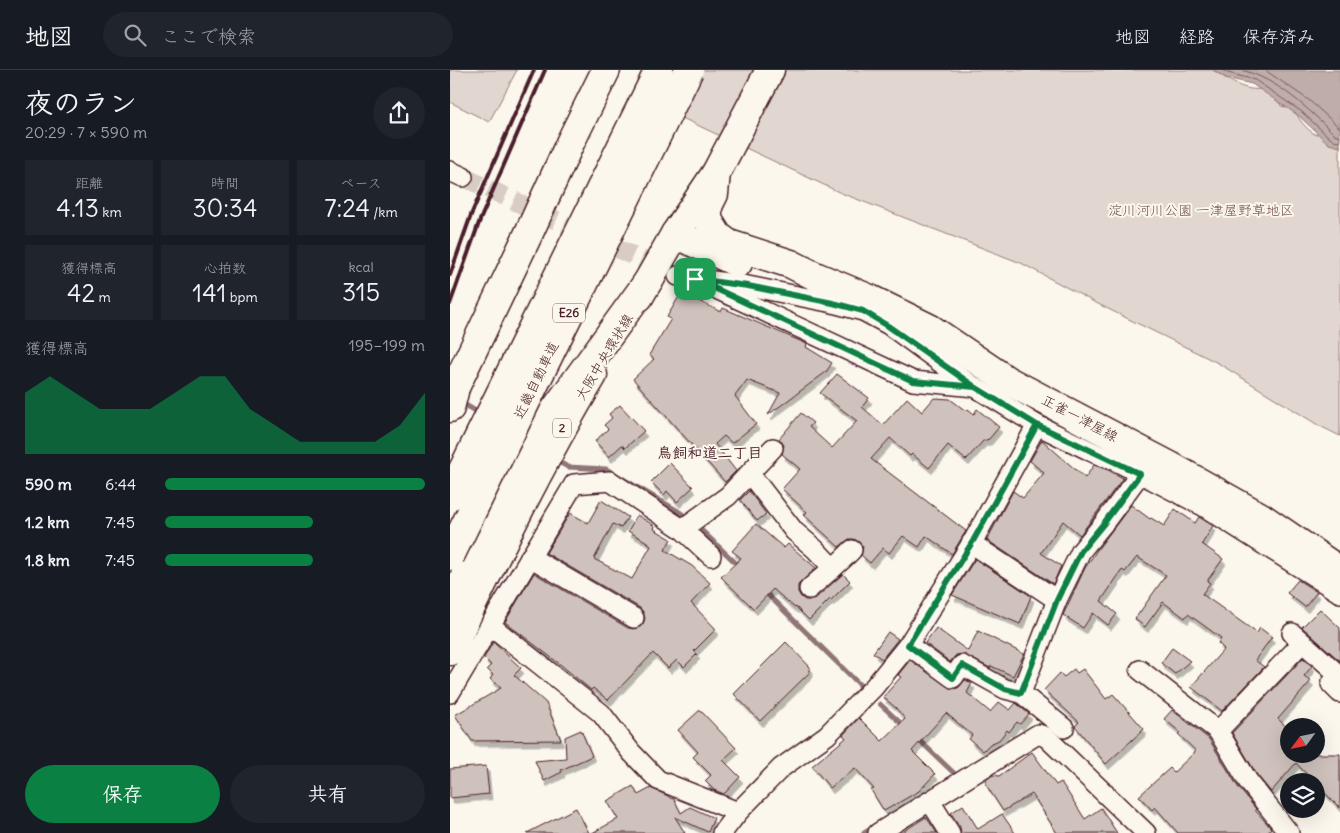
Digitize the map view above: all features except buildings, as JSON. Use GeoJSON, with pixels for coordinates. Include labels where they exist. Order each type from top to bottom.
{"type":"FeatureCollection","features":[{"type":"Feature","properties":{"kind":"main road"},"geometry":{"type":"LineString","coordinates":[[451,399],[570,142],[606,70]]}},
{"type":"Feature","properties":{"kind":"main road","name":"近畿自動車道"},"geometry":{"type":"LineString","coordinates":[[450,496],[659,70]]}},
{"type":"Feature","properties":{"kind":"main road","name":"近畿自動車道"},"geometry":{"type":"LineString","coordinates":[[458,565],[689,70]]}},
{"type":"Feature","properties":{"kind":"main road","name":"大阪中央環状線"},"geometry":{"type":"LineString","coordinates":[[450,651],[487,573],[558,434],[675,277],[691,222],[770,70]]}},
{"type":"Feature","properties":{"kind":"main road","name":"正雀一津屋線"},"geometry":{"type":"LineString","coordinates":[[691,222],[727,259],[750,268],[815,276],[870,299],[931,329],[1008,381],[1172,467],[1244,508],[1340,571]]}},
{"type":"Feature","properties":{"kind":"main road"},"geometry":{"type":"LineString","coordinates":[[450,607],[458,565],[494,514],[549,418],[675,277]]}},
{"type":"Feature","properties":{"kind":"street"},"geometry":{"type":"LineString","coordinates":[[675,277],[913,381],[975,387]]}},
{"type":"Feature","properties":{"kind":"street"},"geometry":{"type":"LineString","coordinates":[[675,277],[748,286],[863,311],[882,321],[975,387],[1037,425],[1203,506],[1340,594]]}},
{"type":"Feature","properties":{"kind":"street"},"geometry":{"type":"LineString","coordinates":[[722,833],[738,812],[781,768],[827,735],[874,687],[908,645],[971,543],[1037,425]]}},
{"type":"Feature","properties":{"kind":"street"},"geometry":{"type":"LineString","coordinates":[[682,529],[728,496],[773,448]]}},
{"type":"Feature","properties":{"kind":"street"},"geometry":{"type":"LineString","coordinates":[[750,474],[794,531],[833,568]]}},
{"type":"Feature","properties":{"kind":"street"},"geometry":{"type":"LineString","coordinates":[[1021,693],[1057,600],[1081,551],[1140,474]]}},
{"type":"Feature","properties":{"kind":"street"},"geometry":{"type":"LineString","coordinates":[[450,693],[574,484],[610,481],[682,529],[711,556]]}},
{"type":"Feature","properties":{"kind":"street"},"geometry":{"type":"LineString","coordinates":[[971,543],[1057,600]]}},
{"type":"Feature","properties":{"kind":"street"},"geometry":{"type":"LineString","coordinates":[[809,589],[840,563],[852,550]]}},
{"type":"Feature","properties":{"kind":"street"},"geometry":{"type":"LineString","coordinates":[[530,557],[634,618]]}},
{"type":"Feature","properties":{"kind":"street"},"geometry":{"type":"LineString","coordinates":[[490,625],[602,714],[631,752],[658,780],[738,812]]}},
{"type":"Feature","properties":{"kind":"street"},"geometry":{"type":"LineString","coordinates":[[1218,731],[1297,638],[1340,681]]}},
{"type":"Feature","properties":{"kind":"street"},"geometry":{"type":"LineString","coordinates":[[908,645],[953,678],[962,665],[1005,689],[1021,693],[1064,728]]}},
{"type":"Feature","properties":{"kind":"street"},"geometry":{"type":"LineString","coordinates":[[1140,670],[1218,731],[1248,781],[1289,833]]}},
{"type":"Feature","properties":{"kind":"street"},"geometry":{"type":"LineString","coordinates":[[878,833],[1038,734],[1046,737],[1146,833]]}},
{"type":"Feature","properties":{"kind":"street"},"geometry":{"type":"LineString","coordinates":[[930,801],[950,833]]}},
{"type":"Feature","properties":{"kind":"green space"},"geometry":{"type":"Polygon","coordinates":[[[450,70],[517,70],[489,122],[450,102],[450,70]]]}},
{"type":"Feature","properties":{"kind":"green space","name":"淀川河川公園 一津屋野草地区"},"geometry":{"type":"Polygon","coordinates":[[[676,70],[1213,70],[1239,86],[1253,89],[1268,87],[1281,106],[1294,109],[1300,120],[1309,130],[1316,135],[1323,123],[1340,145],[1340,436],[1318,425],[1218,363],[1092,301],[1021,263],[841,193],[659,107],[676,70]]]}},
{"type":"Feature","properties":{"kind":"water"},"geometry":{"type":"Polygon","coordinates":[[[1213,70],[1340,70],[1340,147],[1329,144],[1299,116],[1252,84],[1226,78],[1213,70]]]}},
{"type":"Feature","properties":{"kind":"waterway"},"geometry":{"type":"LineString","coordinates":[[459,401],[482,415]]}},
{"type":"Feature","properties":{"kind":"waterway"},"geometry":{"type":"LineString","coordinates":[[555,460],[568,467],[606,469],[688,518]]}},
{"type":"Feature","properties":{"kind":"waterway"},"geometry":{"type":"LineString","coordinates":[[695,524],[739,566]]}},
{"type":"Feature","properties":{"kind":"waterway"},"geometry":{"type":"LineString","coordinates":[[763,590],[860,685]]}},
{"type":"Feature","properties":{"kind":"waterway"},"geometry":{"type":"LineString","coordinates":[[880,704],[905,727]]}},
{"type":"Feature","properties":{"kind":"waterway"},"geometry":{"type":"LineString","coordinates":[[917,738],[957,776]]}},
{"type":"Feature","properties":{"kind":"waterway"},"geometry":{"type":"LineString","coordinates":[[864,833],[875,826]]}},
{"type":"Feature","properties":{"kind":"tunnel"},"geometry":{"type":"LineString","coordinates":[[463,177],[666,271]]}},
{"type":"Feature","properties":{"kind":"railway"},"geometry":{"type":"LineString","coordinates":[[450,275],[471,215],[534,70]]}},
{"type":"Feature","properties":{"kind":"railway"},"geometry":{"type":"LineString","coordinates":[[450,304],[480,220],[545,70]]}},
{"type":"Feature","properties":{"kind":"district","name":"鳥飼和道二丁目"},"geometry":{"type":"Point","coordinates":[710,453]}},
{"type":"Feature","properties":{"kind":"route"},"geometry":{"type":"LineString","coordinates":[[695,279],[748,286],[833,303],[852,307],[875,316],[975,387],[1037,425],[1140,474],[1081,551],[1057,600],[1021,693],[1005,689],[962,665],[953,678],[908,645],[973,541],[1037,425],[975,387],[913,381],[695,279]]}}]}
